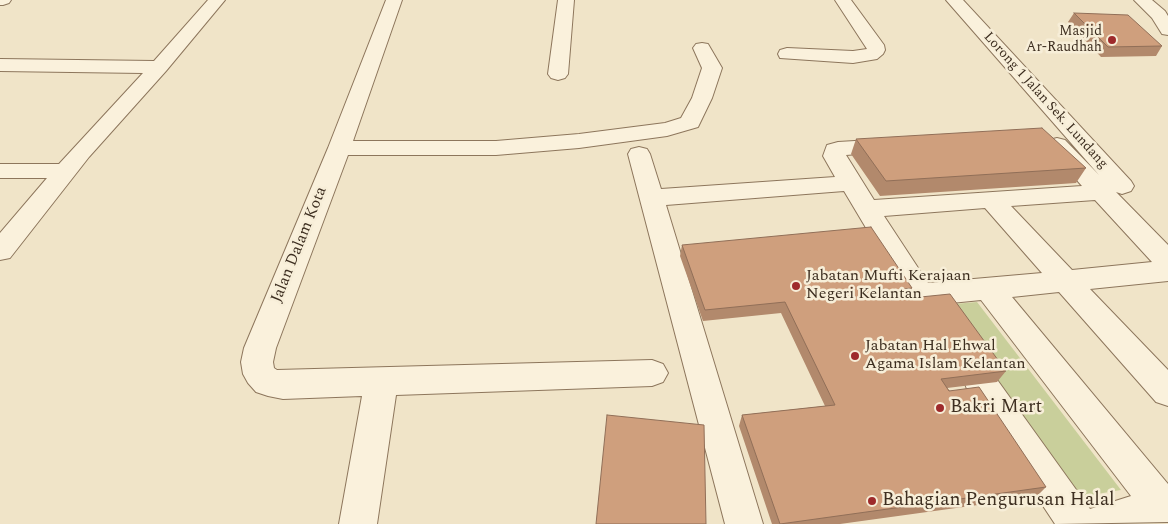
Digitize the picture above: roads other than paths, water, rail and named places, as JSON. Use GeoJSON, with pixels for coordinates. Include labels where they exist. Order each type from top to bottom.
{"type":"FeatureCollection","features":[{"type":"Feature","properties":{"kind":"street"},"geometry":{"type":"LineString","coordinates":[[0,251],[66,171],[217,0]]}},
{"type":"Feature","properties":{"kind":"street","name":"Jalan Dalam Kota"},"geometry":{"type":"LineString","coordinates":[[381,383],[283,386],[268,382],[258,374],[256,362],[394,0]]}},
{"type":"Feature","properties":{"kind":"street"},"geometry":{"type":"LineString","coordinates":[[558,74],[566,0]]}},
{"type":"Feature","properties":{"kind":"street"},"geometry":{"type":"LineString","coordinates":[[788,54],[853,57],[870,55],[876,50],[875,45],[843,0]]}},
{"type":"Feature","properties":{"kind":"street","name":"Lorong 1 Jalan Sek. Lundang"},"geometry":{"type":"LineString","coordinates":[[954,0],[1136,202]]}},
{"type":"Feature","properties":{"kind":"street"},"geometry":{"type":"LineString","coordinates":[[1142,0],[1159,15],[1168,30]]}},
{"type":"Feature","properties":{"kind":"street"},"geometry":{"type":"LineString","coordinates":[[339,148],[496,148],[579,141],[667,129],[690,122],[702,98],[712,68],[702,48]]}},
{"type":"Feature","properties":{"kind":"street"},"geometry":{"type":"LineString","coordinates":[[0,65],[159,67]]}},
{"type":"Feature","properties":{"kind":"street"},"geometry":{"type":"LineString","coordinates":[[1040,138],[1048,139],[1056,144],[1168,262]]}},
{"type":"Feature","properties":{"kind":"street"},"geometry":{"type":"LineString","coordinates":[[911,145],[842,148],[835,150],[834,156],[924,301],[988,288],[1168,271]]}},
{"type":"Feature","properties":{"kind":"street"},"geometry":{"type":"LineString","coordinates":[[639,154],[652,198],[675,246],[744,524]]}},
{"type":"Feature","properties":{"kind":"street"},"geometry":{"type":"LineString","coordinates":[[0,171],[66,171]]}},
{"type":"Feature","properties":{"kind":"street"},"geometry":{"type":"LineString","coordinates":[[652,198],[851,183]]}},
{"type":"Feature","properties":{"kind":"street"},"geometry":{"type":"LineString","coordinates":[[850,230],[873,218],[991,200],[1102,192]]}},
{"type":"Feature","properties":{"kind":"street"},"geometry":{"type":"LineString","coordinates":[[991,200],[1168,392]]}},
{"type":"Feature","properties":{"kind":"street"},"geometry":{"type":"LineString","coordinates":[[988,288],[1164,504],[1100,524]]}},
{"type":"Feature","properties":{"kind":"street"},"geometry":{"type":"LineString","coordinates":[[358,524],[381,383],[652,373]]}},
{"type":"Feature","properties":{"kind":"street"},"geometry":{"type":"LineString","coordinates":[[982,384],[1078,524]]}},
{"type":"Feature","properties":{"kind":"place","name":"Masjid Ar-Raudhah"},"geometry":{"type":"Point","coordinates":[1112,40]}},
{"type":"Feature","properties":{"kind":"place","name":"Jabatan Mufti Kerajaan Negeri Kelantan"},"geometry":{"type":"Point","coordinates":[796,286]}},
{"type":"Feature","properties":{"kind":"place","name":"Jabatan Hal Ehwal Agama Islam Kelantan"},"geometry":{"type":"Point","coordinates":[855,356]}},
{"type":"Feature","properties":{"kind":"place","name":"Bakri Mart"},"geometry":{"type":"Point","coordinates":[940,408]}},
{"type":"Feature","properties":{"kind":"place","name":"Bahagian Pengurusan Halal"},"geometry":{"type":"Point","coordinates":[872,501]}}]}
